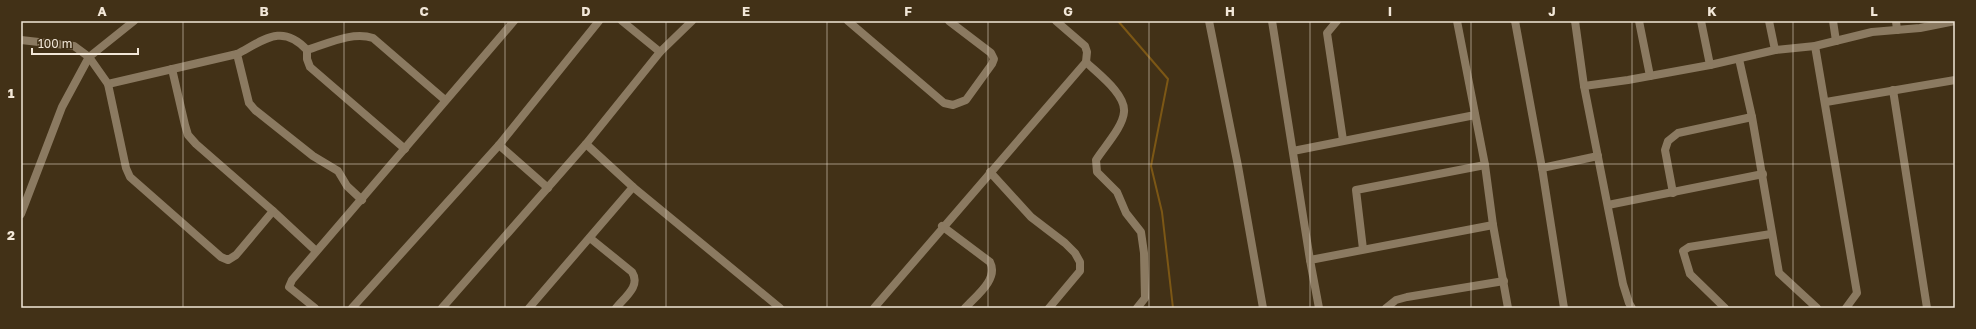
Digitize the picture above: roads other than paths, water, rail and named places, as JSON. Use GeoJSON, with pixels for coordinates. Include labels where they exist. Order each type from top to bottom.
{"type":"FeatureCollection","features":[{"type":"Feature","properties":{"kind":"street"},"geometry":{"type":"LineString","coordinates":[[21,214],[62,107],[89,57],[134,21]]}},
{"type":"Feature","properties":{"kind":"street"},"geometry":{"type":"LineString","coordinates":[[314,308],[289,287],[316,251],[362,200],[445,100],[514,21]]}},
{"type":"Feature","properties":{"kind":"street"},"geometry":{"type":"LineString","coordinates":[[352,308],[498,145],[599,21]]}},
{"type":"Feature","properties":{"kind":"street"},"geometry":{"type":"LineString","coordinates":[[622,21],[660,52]]}},
{"type":"Feature","properties":{"kind":"street"},"geometry":{"type":"LineString","coordinates":[[442,308],[586,144],[660,52],[692,21]]}},
{"type":"Feature","properties":{"kind":"street"},"geometry":{"type":"LineString","coordinates":[[848,21],[944,103],[953,105],[966,100],[994,59],[991,53],[949,21]]}},
{"type":"Feature","properties":{"kind":"street"},"geometry":{"type":"LineString","coordinates":[[874,308],[942,226],[1086,62],[1087,52],[1085,46],[1056,21]]}},
{"type":"Feature","properties":{"kind":"street"},"geometry":{"type":"LineString","coordinates":[[1209,21],[1263,308]]}},
{"type":"Feature","properties":{"kind":"street"},"geometry":{"type":"LineString","coordinates":[[1272,21],[1319,308]]}},
{"type":"Feature","properties":{"kind":"street"},"geometry":{"type":"LineString","coordinates":[[1337,21],[1328,33],[1343,140]]}},
{"type":"Feature","properties":{"kind":"street"},"geometry":{"type":"LineString","coordinates":[[1457,21],[1485,165],[1493,225],[1508,308]]}},
{"type":"Feature","properties":{"kind":"street"},"geometry":{"type":"LineString","coordinates":[[1515,21],[1542,168],[1564,308]]}},
{"type":"Feature","properties":{"kind":"street"},"geometry":{"type":"LineString","coordinates":[[1575,21],[1584,86],[1623,284],[1632,308]]}},
{"type":"Feature","properties":{"kind":"street"},"geometry":{"type":"LineString","coordinates":[[1639,21],[1650,76]]}},
{"type":"Feature","properties":{"kind":"street"},"geometry":{"type":"LineString","coordinates":[[1702,21],[1710,66]]}},
{"type":"Feature","properties":{"kind":"street"},"geometry":{"type":"LineString","coordinates":[[1769,21],[1775,50]]}},
{"type":"Feature","properties":{"kind":"street"},"geometry":{"type":"LineString","coordinates":[[1833,21],[1836,41]]}},
{"type":"Feature","properties":{"kind":"street"},"geometry":{"type":"LineString","coordinates":[[1896,21],[1897,30]]}},
{"type":"Feature","properties":{"kind":"street"},"geometry":{"type":"LineString","coordinates":[[1584,86],[1710,66],[1775,50],[1815,46],[1872,32],[1897,30],[1955,21]]}},
{"type":"Feature","properties":{"kind":"street"},"geometry":{"type":"LineString","coordinates":[[108,84],[237,54],[274,35],[294,38],[307,50],[307,59],[310,67],[405,150]]}},
{"type":"Feature","properties":{"kind":"street"},"geometry":{"type":"LineString","coordinates":[[307,50],[356,36],[372,38],[445,100]]}},
{"type":"Feature","properties":{"kind":"street"},"geometry":{"type":"LineString","coordinates":[[21,40],[74,46],[89,57],[108,84],[126,168],[130,177],[221,257],[228,260],[236,256],[273,211]]}},
{"type":"Feature","properties":{"kind":"street"},"geometry":{"type":"LineString","coordinates":[[1815,46],[1826,102],[1857,293],[1846,308]]}},
{"type":"Feature","properties":{"kind":"street"},"geometry":{"type":"LineString","coordinates":[[237,54],[249,103],[254,110],[313,156],[338,171],[347,186],[362,200]]}},
{"type":"Feature","properties":{"kind":"street"},"geometry":{"type":"LineString","coordinates":[[1739,59],[1763,174],[1771,234],[1779,273],[1817,308]]}},
{"type":"Feature","properties":{"kind":"street"},"geometry":{"type":"LineString","coordinates":[[1086,62],[1118,94],[1123,105],[1124,113],[1120,123],[1096,160],[1096,166],[1097,172],[1117,192],[1126,213],[1141,232],[1144,253],[1145,298],[1137,308]]}},
{"type":"Feature","properties":{"kind":"street"},"geometry":{"type":"LineString","coordinates":[[172,69],[188,135],[196,144],[273,211],[316,251]]}},
{"type":"Feature","properties":{"kind":"street"},"geometry":{"type":"LineString","coordinates":[[1826,102],[1955,80]]}},
{"type":"Feature","properties":{"kind":"street"},"geometry":{"type":"LineString","coordinates":[[1892,90],[1927,308]]}},
{"type":"Feature","properties":{"kind":"street"},"geometry":{"type":"LineString","coordinates":[[1293,151],[1343,140],[1475,116]]}},
{"type":"Feature","properties":{"kind":"street"},"geometry":{"type":"LineString","coordinates":[[1673,193],[1664,150],[1668,141],[1678,133],[1752,117]]}},
{"type":"Feature","properties":{"kind":"street"},"geometry":{"type":"LineString","coordinates":[[586,144],[633,188],[780,308]]}},
{"type":"Feature","properties":{"kind":"street"},"geometry":{"type":"LineString","coordinates":[[498,145],[548,188]]}},
{"type":"Feature","properties":{"kind":"street"},"geometry":{"type":"LineString","coordinates":[[1542,168],[1598,156]]}},
{"type":"Feature","properties":{"kind":"street"},"geometry":{"type":"LineString","coordinates":[[1363,249],[1356,190],[1485,165]]}},
{"type":"Feature","properties":{"kind":"street"},"geometry":{"type":"LineString","coordinates":[[990,172],[1031,216],[1075,253],[1080,262],[1080,271],[1049,308]]}},
{"type":"Feature","properties":{"kind":"street"},"geometry":{"type":"LineString","coordinates":[[1608,204],[1673,193],[1763,174]]}},
{"type":"Feature","properties":{"kind":"street"},"geometry":{"type":"LineString","coordinates":[[529,308],[633,188]]}},
{"type":"Feature","properties":{"kind":"street"},"geometry":{"type":"LineString","coordinates":[[1310,260],[1493,225]]}},
{"type":"Feature","properties":{"kind":"street"},"geometry":{"type":"LineString","coordinates":[[942,226],[990,262],[993,268],[992,276],[966,308]]}},
{"type":"Feature","properties":{"kind":"street"},"geometry":{"type":"LineString","coordinates":[[1725,308],[1690,274],[1683,251],[1690,247],[1771,234]]}},
{"type":"Feature","properties":{"kind":"street"},"geometry":{"type":"LineString","coordinates":[[590,238],[632,272],[636,278],[635,284],[616,308]]}},
{"type":"Feature","properties":{"kind":"street"},"geometry":{"type":"LineString","coordinates":[[1386,308],[1396,300],[1407,297],[1504,281]]}},
{"type":"Feature","properties":{"kind":"waterway"},"geometry":{"type":"LineString","coordinates":[[1118,21],[1168,79],[1151,166],[1162,212],[1173,308]]}}]}
